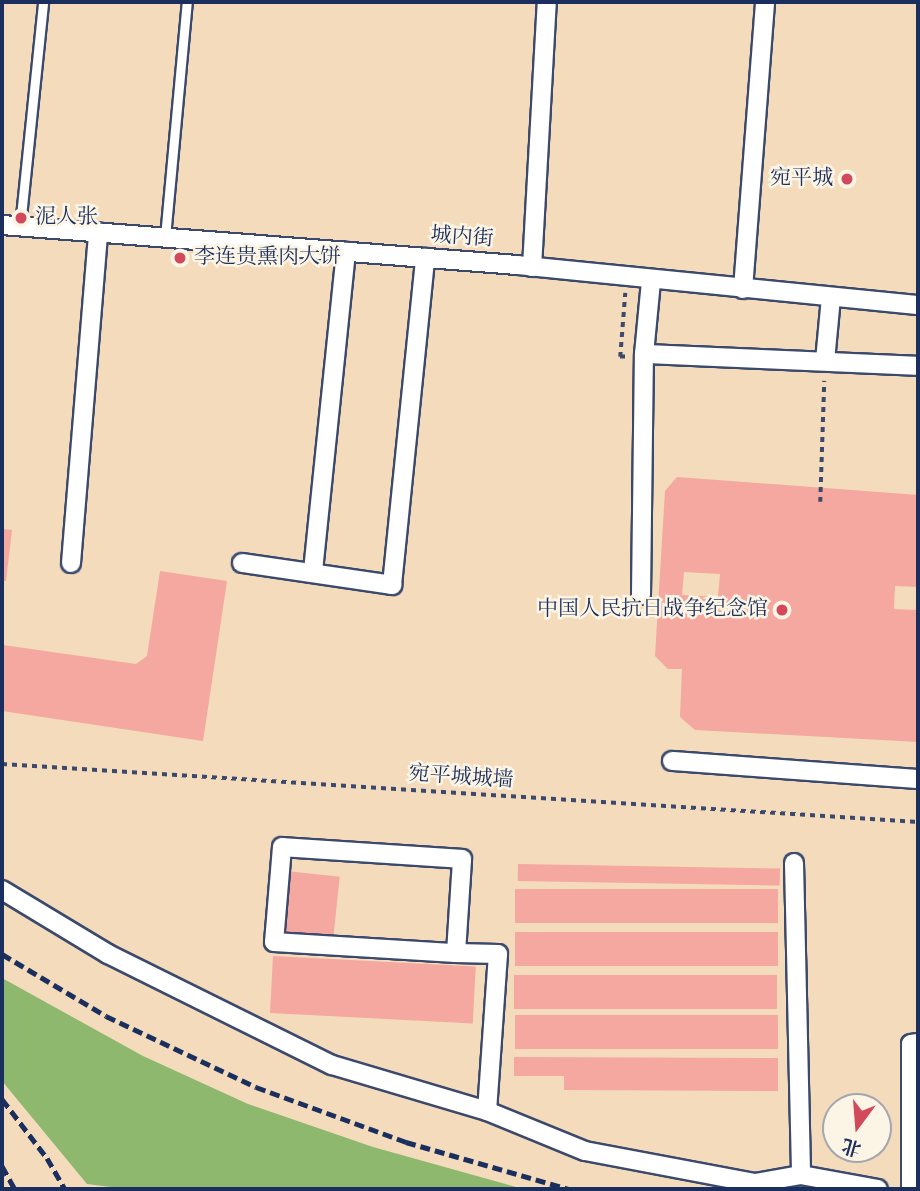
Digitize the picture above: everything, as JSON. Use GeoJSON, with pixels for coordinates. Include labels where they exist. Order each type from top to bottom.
{"type":"FeatureCollection","features":[{"type":"Feature","properties":{"kind":"street"},"geometry":{"type":"LineString","coordinates":[[532,267],[547,2]]}},
{"type":"Feature","properties":{"kind":"street"},"geometry":{"type":"LineString","coordinates":[[743,289],[765,2]]}},
{"type":"Feature","properties":{"kind":"street","name":"城内街"},"geometry":{"type":"LineString","coordinates":[[11,225],[532,267],[651,281],[918,305]]}},
{"type":"Feature","properties":{"kind":"street"},"geometry":{"type":"LineString","coordinates":[[71,563],[98,232]]}},
{"type":"Feature","properties":{"kind":"street"},"geometry":{"type":"LineString","coordinates":[[313,571],[346,252]]}},
{"type":"Feature","properties":{"kind":"street"},"geometry":{"type":"LineString","coordinates":[[242,563],[313,571],[392,585],[425,258]]}},
{"type":"Feature","properties":{"kind":"street"},"geometry":{"type":"LineString","coordinates":[[641,595],[644,354],[651,281]]}},
{"type":"Feature","properties":{"kind":"street"},"geometry":{"type":"LineString","coordinates":[[825,361],[831,297]]}},
{"type":"Feature","properties":{"kind":"street"},"geometry":{"type":"LineString","coordinates":[[644,354],[918,366]]}},
{"type":"Feature","properties":{"kind":"street"},"geometry":{"type":"LineString","coordinates":[[672,761],[918,779]]}},
{"type":"Feature","properties":{"kind":"street"},"geometry":{"type":"LineString","coordinates":[[456,953],[463,859],[282,847],[274,942],[456,953],[498,954],[486,1111]]}},
{"type":"Feature","properties":{"kind":"street"},"geometry":{"type":"LineString","coordinates":[[794,863],[801,1175]]}},
{"type":"Feature","properties":{"kind":"street"},"geometry":{"type":"LineString","coordinates":[[2,890],[108,954],[332,1065],[486,1111],[586,1151],[755,1183],[801,1175],[878,1189]]}},
{"type":"Feature","properties":{"kind":"street"},"geometry":{"type":"LineString","coordinates":[[911,1189],[911,1044],[918,1043]]}},
{"type":"Feature","properties":{"kind":"lane"},"geometry":{"type":"LineString","coordinates":[[11,225],[43,2]]}},
{"type":"Feature","properties":{"kind":"lane"},"geometry":{"type":"LineString","coordinates":[[165,237],[187,2]]}},
{"type":"Feature","properties":{"kind":"path"},"geometry":{"type":"LineString","coordinates":[[621,357],[627,277]]}},
{"type":"Feature","properties":{"kind":"path"},"geometry":{"type":"LineString","coordinates":[[821,502],[825,361]]}},
{"type":"Feature","properties":{"kind":"path","name":"宛平城城墙"},"geometry":{"type":"LineString","coordinates":[[2,764],[918,822]]}},
{"type":"Feature","properties":{"kind":"green space"},"geometry":{"type":"Polygon","coordinates":[[[2,978],[143,1056],[248,1104],[373,1147],[523,1189],[126,1189],[87,1184],[2,1081],[2,978]]]}},
{"type":"Feature","properties":{"kind":"building","name":"中国人民抗日战争纪念馆"},"geometry":{"type":"Polygon","coordinates":[[[677,477],[918,495],[918,587],[895,586],[894,609],[918,610],[918,742],[695,730],[680,717],[682,669],[668,669],[655,656],[665,491],[677,477]],[[684,572],[682,595],[718,597],[720,574],[684,572]]]}},
{"type":"Feature","properties":{"kind":"building"},"geometry":{"type":"Polygon","coordinates":[[[2,529],[12,530],[6,581],[2,581],[2,529]]]}},
{"type":"Feature","properties":{"kind":"building"},"geometry":{"type":"Polygon","coordinates":[[[160,571],[227,581],[203,741],[2,711],[3,645],[136,664],[147,656],[160,571]]]}},
{"type":"Feature","properties":{"kind":"building"},"geometry":{"type":"Polygon","coordinates":[[[518,864],[780,869],[780,886],[518,881],[518,864]]]}},
{"type":"Feature","properties":{"kind":"building"},"geometry":{"type":"Polygon","coordinates":[[[286,871],[340,877],[333,939],[279,934],[286,871]]]}},
{"type":"Feature","properties":{"kind":"building"},"geometry":{"type":"Polygon","coordinates":[[[515,889],[778,889],[778,923],[515,923],[515,889]]]}},
{"type":"Feature","properties":{"kind":"building"},"geometry":{"type":"Polygon","coordinates":[[[515,932],[778,932],[778,966],[515,966],[515,932]]]}},
{"type":"Feature","properties":{"kind":"building"},"geometry":{"type":"Polygon","coordinates":[[[273,956],[476,967],[473,1024],[270,1013],[273,956]]]}},
{"type":"Feature","properties":{"kind":"building"},"geometry":{"type":"Polygon","coordinates":[[[514,975],[777,975],[777,1009],[514,1009],[514,975]]]}},
{"type":"Feature","properties":{"kind":"building"},"geometry":{"type":"Polygon","coordinates":[[[515,1015],[778,1015],[778,1049],[515,1049],[515,1015]]]}},
{"type":"Feature","properties":{"kind":"building"},"geometry":{"type":"Polygon","coordinates":[[[514,1057],[778,1058],[778,1091],[564,1090],[564,1076],[514,1076],[514,1057]]]}},
{"type":"Feature","properties":{"kind":"railway"},"geometry":{"type":"LineString","coordinates":[[2,954],[106,1016],[256,1087],[406,1142],[569,1189]]}},
{"type":"Feature","properties":{"kind":"railway"},"geometry":{"type":"LineString","coordinates":[[2,1099],[47,1158],[65,1189]]}},
{"type":"Feature","properties":{"kind":"railway"},"geometry":{"type":"LineString","coordinates":[[2,1166],[15,1189]]}},
{"type":"Feature","properties":{"kind":"place","name":"宛平城"},"geometry":{"type":"Point","coordinates":[847,179]}},
{"type":"Feature","properties":{"kind":"place","name":"泥人张"},"geometry":{"type":"Point","coordinates":[21,218]}},
{"type":"Feature","properties":{"kind":"place","name":"李连贵熏肉大饼"},"geometry":{"type":"Point","coordinates":[180,258]}},
{"type":"Feature","properties":{"kind":"place","name":"中国人民抗日战争纪念馆"},"geometry":{"type":"Point","coordinates":[782,610]}}]}
